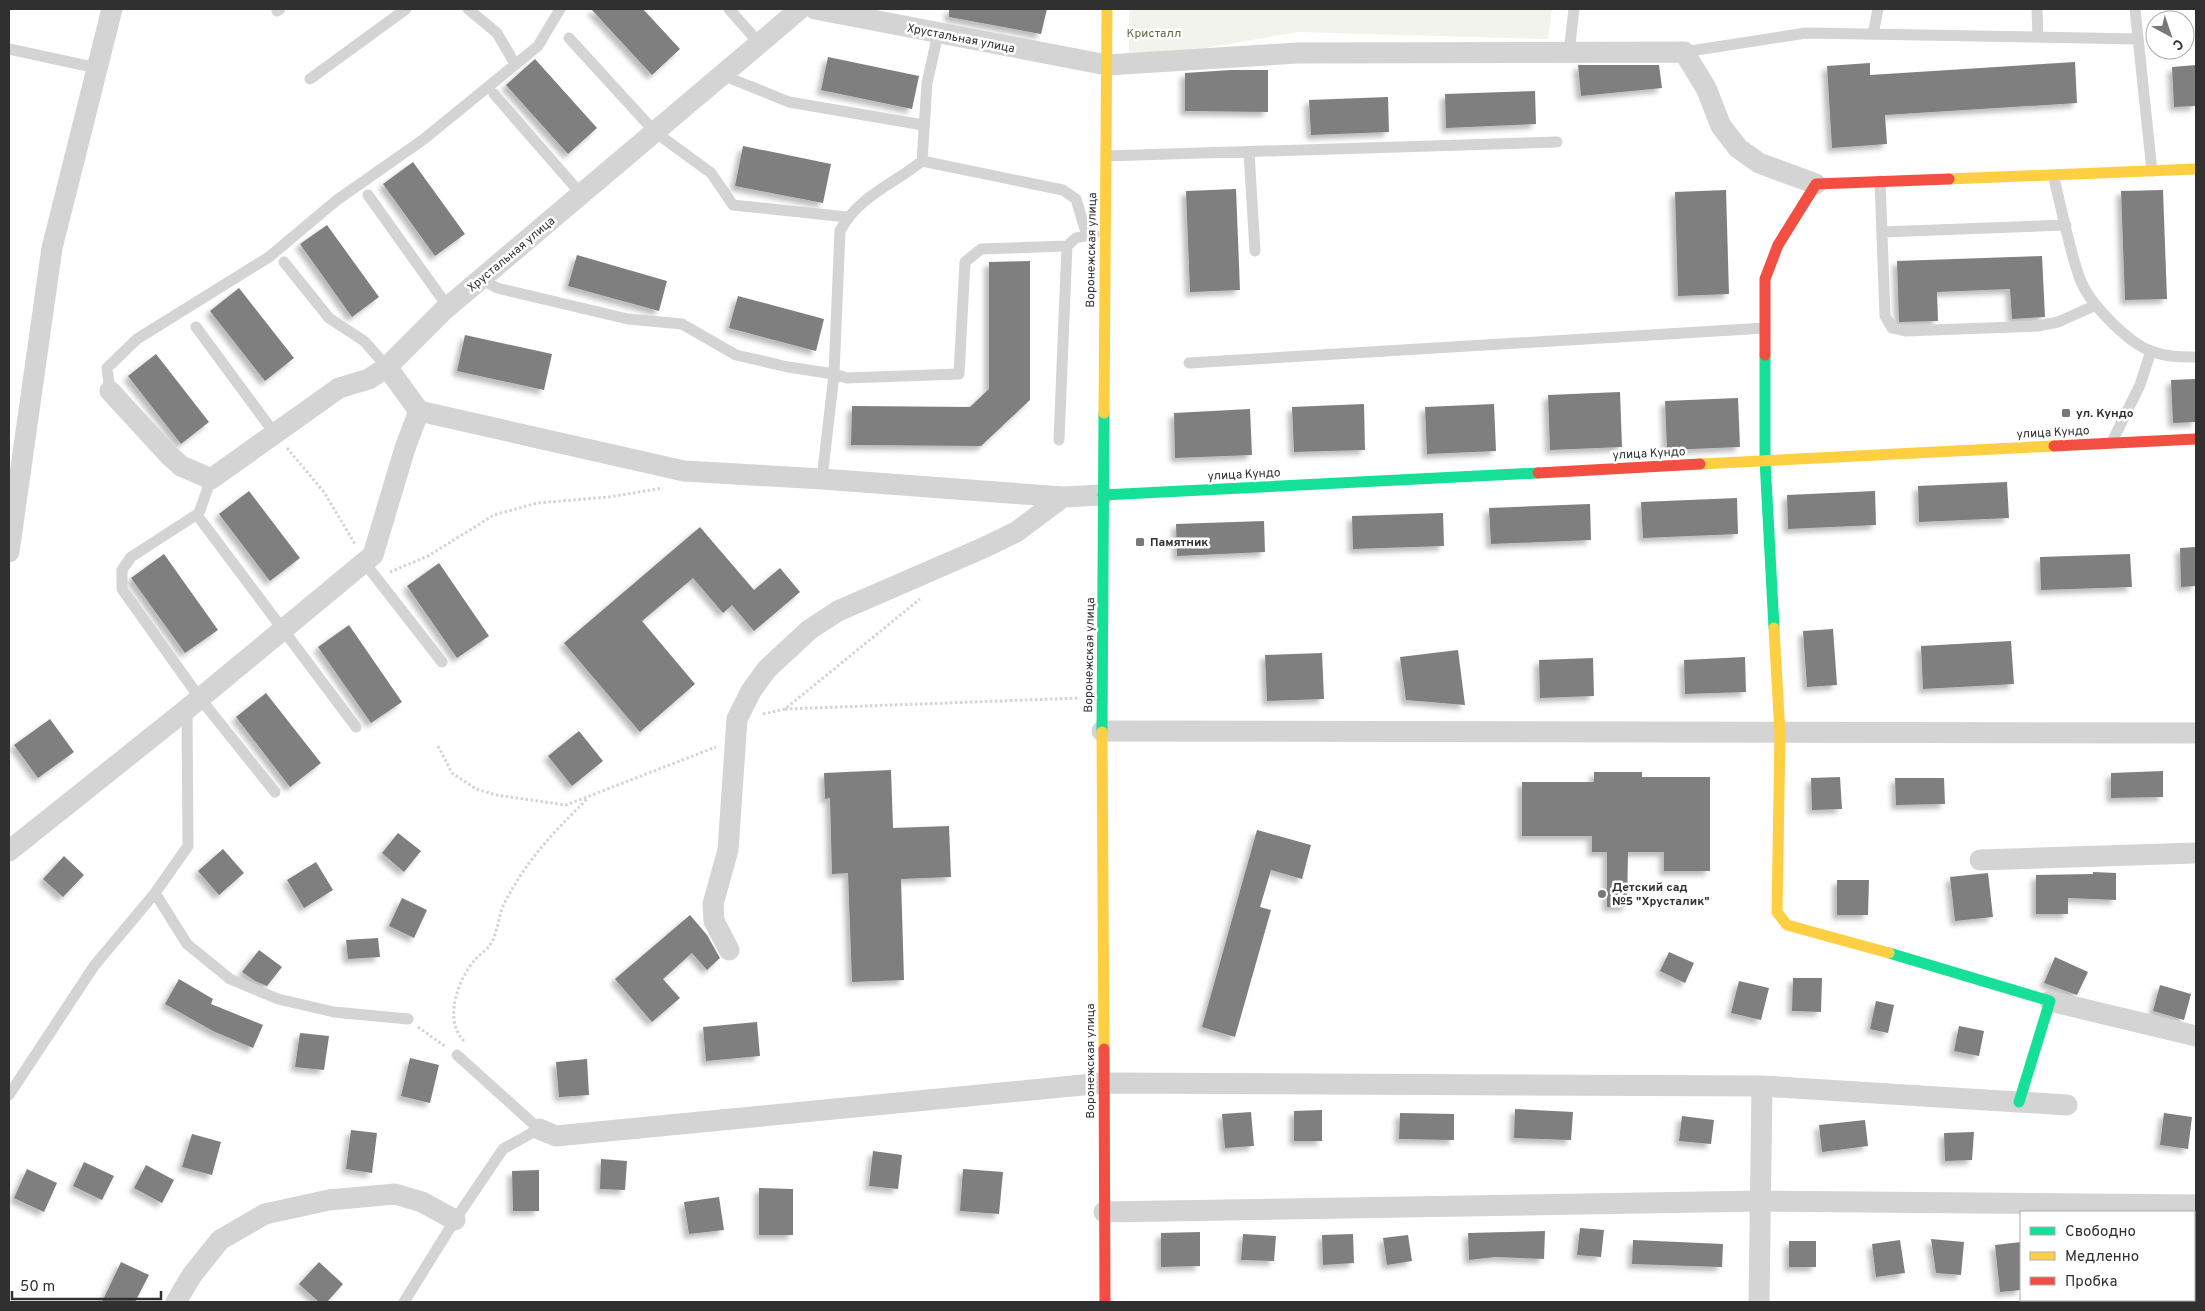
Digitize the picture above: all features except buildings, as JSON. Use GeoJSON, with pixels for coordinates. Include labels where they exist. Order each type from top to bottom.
{"type":"FeatureCollection","features":[{"type":"Feature","properties":{"kind":"street"},"geometry":{"type":"LineString","coordinates":[[9,552],[52,248],[112,9]]}},
{"type":"Feature","properties":{"kind":"street","name":"Хрустальная улица"},"geometry":{"type":"LineString","coordinates":[[212,479],[339,388],[369,379],[387,367],[448,307],[800,9]]}},
{"type":"Feature","properties":{"kind":"street","name":"Хрустальная улица"},"geometry":{"type":"LineString","coordinates":[[815,9],[1107,65],[1298,53],[1684,52]]}},
{"type":"Feature","properties":{"kind":"street","name":"Воронежская улица"},"geometry":{"type":"LineString","coordinates":[[1105,1302],[1102,731],[1107,9]]}},
{"type":"Feature","properties":{"kind":"street"},"geometry":{"type":"LineString","coordinates":[[1684,52],[1706,88],[1721,126],[1738,148],[1759,163],[1816,184],[2196,169]]}},
{"type":"Feature","properties":{"kind":"street"},"geometry":{"type":"LineString","coordinates":[[1816,184],[1778,245],[1765,279],[1765,460],[1780,734],[1777,912],[1787,925],[1972,976],[2050,1001],[2196,1036]]}},
{"type":"Feature","properties":{"kind":"street"},"geometry":{"type":"LineString","coordinates":[[387,367],[419,411],[684,471],[1063,497],[1103,495]]}},
{"type":"Feature","properties":{"kind":"street"},"geometry":{"type":"LineString","coordinates":[[110,391],[168,454],[182,466],[212,479]]}},
{"type":"Feature","properties":{"kind":"street"},"geometry":{"type":"LineString","coordinates":[[9,851],[282,629],[369,569],[405,448],[419,411]]}},
{"type":"Feature","properties":{"kind":"street","name":"улица Кундо"},"geometry":{"type":"LineString","coordinates":[[1103,495],[2196,439]]}},
{"type":"Feature","properties":{"kind":"street"},"geometry":{"type":"LineString","coordinates":[[729,950],[714,921],[713,904],[724,871],[728,850],[734,789],[736,729],[751,691],[767,669],[809,630],[838,611],[951,563],[1016,532],[1063,497]]}},
{"type":"Feature","properties":{"kind":"street"},"geometry":{"type":"LineString","coordinates":[[1102,731],[1780,734],[2196,733]]}},
{"type":"Feature","properties":{"kind":"street"},"geometry":{"type":"LineString","coordinates":[[1980,860],[2196,853]]}},
{"type":"Feature","properties":{"kind":"street"},"geometry":{"type":"LineString","coordinates":[[2019,1102],[2050,1001]]}},
{"type":"Feature","properties":{"kind":"street"},"geometry":{"type":"LineString","coordinates":[[539,1129],[556,1136],[1104,1083],[1762,1086],[2067,1105]]}},
{"type":"Feature","properties":{"kind":"street"},"geometry":{"type":"LineString","coordinates":[[1759,1302],[1762,1086]]}},
{"type":"Feature","properties":{"kind":"street"},"geometry":{"type":"LineString","coordinates":[[176,1302],[192,1275],[220,1240],[265,1214],[329,1200],[395,1194],[422,1202],[455,1220]]}},
{"type":"Feature","properties":{"kind":"street"},"geometry":{"type":"LineString","coordinates":[[1104,1212],[1761,1201],[2196,1205]]}},
{"type":"Feature","properties":{"kind":"lane"},"geometry":{"type":"LineString","coordinates":[[310,79],[406,9]]}},
{"type":"Feature","properties":{"kind":"lane"},"geometry":{"type":"LineString","coordinates":[[468,9],[497,33],[515,64]]}},
{"type":"Feature","properties":{"kind":"lane"},"geometry":{"type":"LineString","coordinates":[[110,391],[107,368],[138,339],[269,257],[337,200],[424,140],[538,46],[560,9]]}},
{"type":"Feature","properties":{"kind":"lane"},"geometry":{"type":"LineString","coordinates":[[728,9],[760,43]]}},
{"type":"Feature","properties":{"kind":"lane"},"geometry":{"type":"LineString","coordinates":[[1569,52],[1574,9]]}},
{"type":"Feature","properties":{"kind":"lane"},"geometry":{"type":"LineString","coordinates":[[1874,34],[1878,9]]}},
{"type":"Feature","properties":{"kind":"lane"},"geometry":{"type":"LineString","coordinates":[[2037,9],[2038,37]]}},
{"type":"Feature","properties":{"kind":"lane"},"geometry":{"type":"LineString","coordinates":[[2135,9],[2152,171]]}},
{"type":"Feature","properties":{"kind":"lane"},"geometry":{"type":"LineString","coordinates":[[1684,52],[1806,33],[2138,39]]}},
{"type":"Feature","properties":{"kind":"lane"},"geometry":{"type":"LineString","coordinates":[[822,479],[834,374],[840,231],[847,217],[866,198],[901,178],[922,161],[927,83],[938,34]]}},
{"type":"Feature","properties":{"kind":"lane"},"geometry":{"type":"LineString","coordinates":[[568,38],[655,132],[711,173],[733,205],[847,217]]}},
{"type":"Feature","properties":{"kind":"lane"},"geometry":{"type":"LineString","coordinates":[[9,49],[97,68]]}},
{"type":"Feature","properties":{"kind":"lane"},"geometry":{"type":"LineString","coordinates":[[722,74],[789,102],[923,125]]}},
{"type":"Feature","properties":{"kind":"lane"},"geometry":{"type":"LineString","coordinates":[[494,94],[581,194]]}},
{"type":"Feature","properties":{"kind":"lane"},"geometry":{"type":"LineString","coordinates":[[1106,156],[1557,142]]}},
{"type":"Feature","properties":{"kind":"lane"},"geometry":{"type":"LineString","coordinates":[[1248,152],[1255,251]]}},
{"type":"Feature","properties":{"kind":"lane"},"geometry":{"type":"LineString","coordinates":[[922,161],[1063,190],[1076,199],[1087,236]]}},
{"type":"Feature","properties":{"kind":"lane"},"geometry":{"type":"LineString","coordinates":[[2053,175],[2080,279],[2096,305],[2126,336],[2151,351],[2170,356],[2196,357]]}},
{"type":"Feature","properties":{"kind":"lane"},"geometry":{"type":"LineString","coordinates":[[1880,181],[1885,316],[1888,323],[1897,330],[2038,326],[2058,322],[2096,305]]}},
{"type":"Feature","properties":{"kind":"lane"},"geometry":{"type":"LineString","coordinates":[[368,195],[448,307]]}},
{"type":"Feature","properties":{"kind":"lane"},"geometry":{"type":"LineString","coordinates":[[1882,232],[2066,225]]}},
{"type":"Feature","properties":{"kind":"lane"},"geometry":{"type":"LineString","coordinates":[[481,279],[497,288],[628,318],[682,324],[736,355],[788,368],[834,374],[847,378],[959,374],[965,262],[981,249],[1067,246],[1076,238],[1105,232]]}},
{"type":"Feature","properties":{"kind":"lane"},"geometry":{"type":"LineString","coordinates":[[1058,440],[1067,246]]}},
{"type":"Feature","properties":{"kind":"lane"},"geometry":{"type":"LineString","coordinates":[[284,262],[328,318],[364,341],[387,367]]}},
{"type":"Feature","properties":{"kind":"lane"},"geometry":{"type":"LineString","coordinates":[[196,327],[275,434]]}},
{"type":"Feature","properties":{"kind":"lane"},"geometry":{"type":"LineString","coordinates":[[1189,363],[1765,328]]}},
{"type":"Feature","properties":{"kind":"lane"},"geometry":{"type":"LineString","coordinates":[[2111,443],[2140,385],[2151,351]]}},
{"type":"Feature","properties":{"kind":"lane"},"geometry":{"type":"LineString","coordinates":[[212,479],[197,515],[131,557],[122,570],[122,590],[193,703],[275,792]]}},
{"type":"Feature","properties":{"kind":"lane"},"geometry":{"type":"LineString","coordinates":[[197,515],[356,727]]}},
{"type":"Feature","properties":{"kind":"lane"},"geometry":{"type":"LineString","coordinates":[[369,569],[442,662]]}},
{"type":"Feature","properties":{"kind":"lane"},"geometry":{"type":"LineString","coordinates":[[9,1095],[94,966],[155,894],[188,846],[193,703]]}},
{"type":"Feature","properties":{"kind":"lane"},"geometry":{"type":"LineString","coordinates":[[155,894],[187,944],[230,979],[278,999],[334,1012],[408,1020]]}},
{"type":"Feature","properties":{"kind":"lane"},"geometry":{"type":"LineString","coordinates":[[404,1302],[455,1220],[503,1149],[539,1129],[457,1055]]}},
{"type":"Feature","properties":{"kind":"path"},"geometry":{"type":"LineString","coordinates":[[275,434],[324,492],[348,528],[369,569],[385,574],[428,556],[494,515],[537,503],[609,497],[657,491],[666,487]]}},
{"type":"Feature","properties":{"kind":"path"},"geometry":{"type":"LineString","coordinates":[[438,746],[452,773],[476,789],[496,795],[566,805],[588,798],[736,729],[785,709],[922,598]]}},
{"type":"Feature","properties":{"kind":"path"},"geometry":{"type":"LineString","coordinates":[[785,709],[1084,698]]}},
{"type":"Feature","properties":{"kind":"path"},"geometry":{"type":"LineString","coordinates":[[470,1047],[458,1036],[454,1016],[456,991],[473,961],[490,944],[500,910],[521,871],[550,836],[588,798]]}},
{"type":"Feature","properties":{"kind":"path"},"geometry":{"type":"LineString","coordinates":[[408,1020],[457,1055]]}},
{"type":"Feature","properties":{"kind":"green space","name":"Кристалл"},"geometry":{"type":"Polygon","coordinates":[[[1129,9],[1552,9],[1548,39],[1298,32],[1129,61],[1129,9]]]}},
{"type":"Feature","properties":{"kind":"traffic: fast"},"geometry":{"type":"LineString","coordinates":[[1765,355],[1765,460],[1774,628]]}},
{"type":"Feature","properties":{"kind":"traffic: fast"},"geometry":{"type":"LineString","coordinates":[[1102,732],[1104,413]]}},
{"type":"Feature","properties":{"kind":"traffic: fast"},"geometry":{"type":"LineString","coordinates":[[1103,495],[1538,473]]}},
{"type":"Feature","properties":{"kind":"traffic: fast"},"geometry":{"type":"LineString","coordinates":[[1889,953],[2050,1001],[2019,1102]]}},
{"type":"Feature","properties":{"kind":"traffic: slow"},"geometry":{"type":"LineString","coordinates":[[1104,413],[1107,9]]}},
{"type":"Feature","properties":{"kind":"traffic: slow"},"geometry":{"type":"LineString","coordinates":[[1949,179],[2196,169]]}},
{"type":"Feature","properties":{"kind":"traffic: slow"},"geometry":{"type":"LineString","coordinates":[[1700,464],[2054,446]]}},
{"type":"Feature","properties":{"kind":"traffic: slow"},"geometry":{"type":"LineString","coordinates":[[1774,628],[1780,734],[1777,912],[1787,925],[1889,953]]}},
{"type":"Feature","properties":{"kind":"traffic: slow"},"geometry":{"type":"LineString","coordinates":[[1102,732],[1104,1049]]}},
{"type":"Feature","properties":{"kind":"traffic: jam"},"geometry":{"type":"LineString","coordinates":[[1765,355],[1765,279],[1778,245],[1816,184],[1949,179]]}},
{"type":"Feature","properties":{"kind":"traffic: jam"},"geometry":{"type":"LineString","coordinates":[[2054,446],[2196,439]]}},
{"type":"Feature","properties":{"kind":"traffic: jam"},"geometry":{"type":"LineString","coordinates":[[1538,473],[1700,464]]}},
{"type":"Feature","properties":{"kind":"traffic: jam"},"geometry":{"type":"LineString","coordinates":[[1104,1049],[1105,1302]]}},
{"type":"Feature","properties":{"kind":"place","name":"ул. Кундо"},"geometry":{"type":"Point","coordinates":[2066,413]}},
{"type":"Feature","properties":{"kind":"place","name":"Памятник"},"geometry":{"type":"Point","coordinates":[1140,542]}},
{"type":"Feature","properties":{"kind":"place","name":"Детский сад №5 \"Хрусталик\""},"geometry":{"type":"Point","coordinates":[1602,894]}}]}
